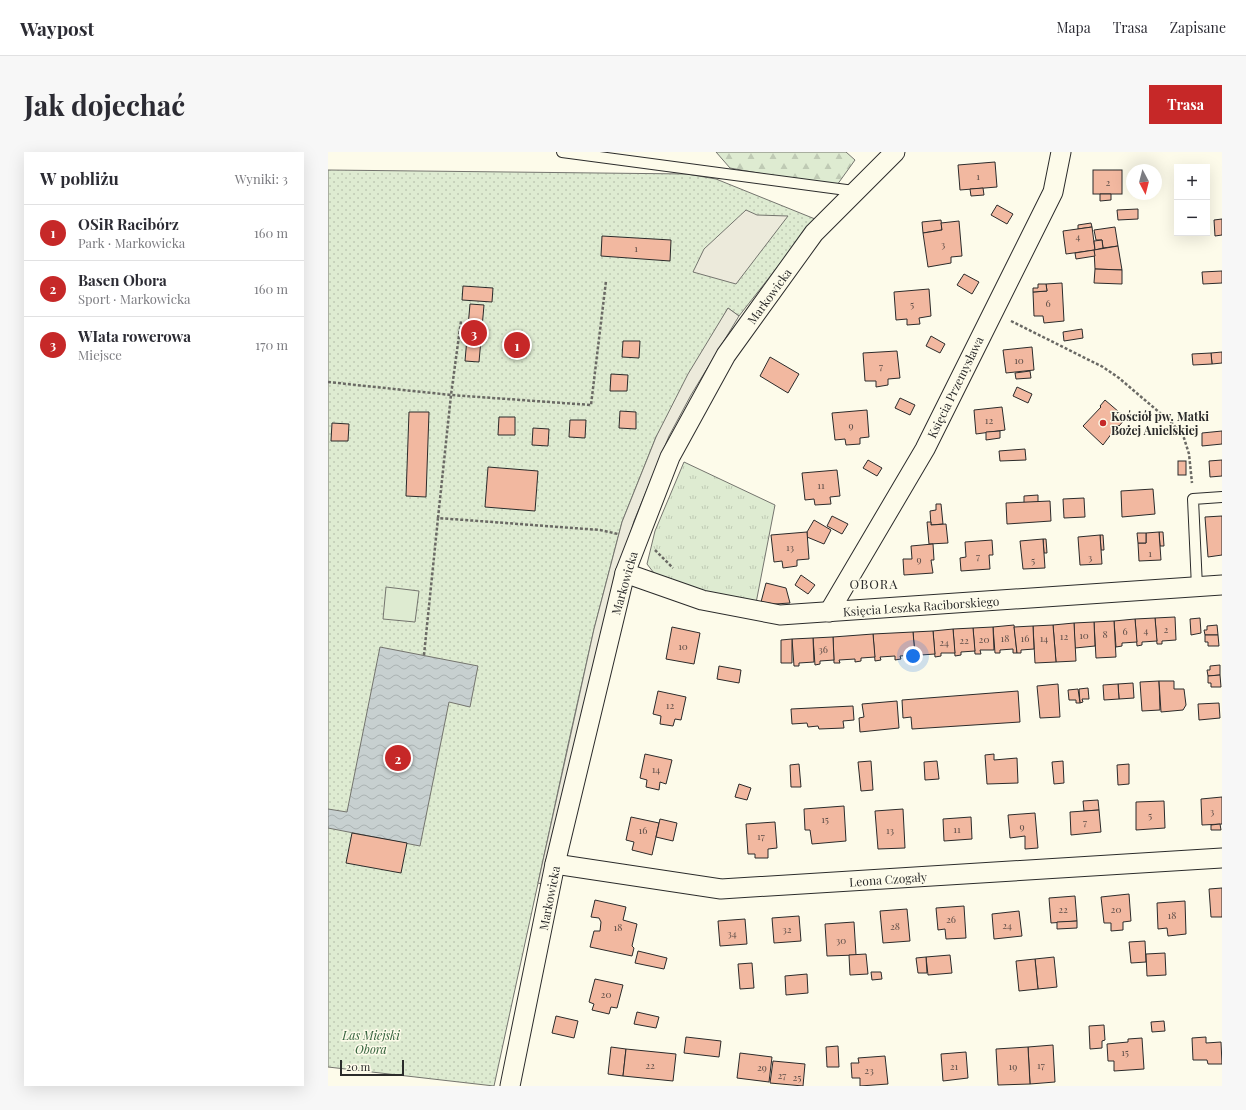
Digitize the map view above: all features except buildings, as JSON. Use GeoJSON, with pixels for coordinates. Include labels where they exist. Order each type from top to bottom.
{"type":"FeatureCollection","features":[{"type":"Feature","properties":{"kind":"street","name":"Markowicka"},"geometry":{"type":"LineString","coordinates":[[510,1086],[555,864],[625,573],[670,457],[726,355],[814,233],[854,191],[895,152]]}},
{"type":"Feature","properties":{"kind":"street","name":"Księcia Przemysława"},"geometry":{"type":"LineString","coordinates":[[829,612],[925,449],[1053,192],[1061,152]]}},
{"type":"Feature","properties":{"kind":"street","name":"Księcia Leszka Raciborskiego"},"geometry":{"type":"LineString","coordinates":[[625,573],[702,600],[780,615],[1222,585]]}},
{"type":"Feature","properties":{"kind":"street","name":"Leona Czogały"},"geometry":{"type":"LineString","coordinates":[[555,864],[722,889],[1222,858]]}},
{"type":"Feature","properties":{"kind":"lane"},"geometry":{"type":"LineString","coordinates":[[562,152],[854,191]]}},
{"type":"Feature","properties":{"kind":"lane"},"geometry":{"type":"LineString","coordinates":[[1197,587],[1193,499],[1222,497]]}},
{"type":"Feature","properties":{"kind":"path"},"geometry":{"type":"LineString","coordinates":[[328,382],[451,395],[591,406],[606,281]]}},
{"type":"Feature","properties":{"kind":"path"},"geometry":{"type":"LineString","coordinates":[[992,312],[1103,366],[1173,424],[1184,438],[1190,454],[1193,499]]}},
{"type":"Feature","properties":{"kind":"path"},"geometry":{"type":"LineString","coordinates":[[424,655],[451,395],[461,321]]}},
{"type":"Feature","properties":{"kind":"path"},"geometry":{"type":"LineString","coordinates":[[438,518],[600,530],[638,539],[655,549],[676,570]]}},
{"type":"Feature","properties":{"kind":"green space"},"geometry":{"type":"Polygon","coordinates":[[[716,152],[846,152],[855,160],[837,185],[797,180],[730,168],[716,152]]]}},
{"type":"Feature","properties":{"kind":"green space","name":"Las Miejski Obora"},"geometry":{"type":"Polygon","coordinates":[[[328,170],[687,174],[716,179],[815,219],[739,316],[728,308],[656,437],[622,522],[594,629],[494,1086],[328,1067],[328,170]]]}},
{"type":"Feature","properties":{"kind":"green space"},"geometry":{"type":"Polygon","coordinates":[[[684,462],[775,505],[756,603],[739,603],[657,577],[647,564],[655,531],[684,462]]]}},
{"type":"Feature","properties":{"kind":"green space"},"geometry":{"type":"Polygon","coordinates":[[[386,587],[419,591],[415,622],[383,619],[386,587]]]}},
{"type":"Feature","properties":{"kind":"shaded area"},"geometry":{"type":"Polygon","coordinates":[[[746,210],[757,215],[788,216],[736,284],[693,272],[704,249],[746,210]]]}},
{"type":"Feature","properties":{"kind":"shaded area"},"geometry":{"type":"Polygon","coordinates":[[[728,308],[739,316],[691,395],[669,436],[634,521],[625,551],[546,885],[538,883],[594,629],[622,522],[656,437],[688,374],[728,308]]]}},
{"type":"Feature","properties":{"kind":"water"},"geometry":{"type":"Polygon","coordinates":[[[380,647],[478,666],[470,707],[449,702],[420,846],[328,828],[328,809],[347,812],[380,647]]]}},
{"type":"Feature","properties":{"kind":"place","name":"WIata rowerowa"},"geometry":{"type":"Point","coordinates":[474,333]}},
{"type":"Feature","properties":{"kind":"place","name":"OSiR Racibórz"},"geometry":{"type":"Point","coordinates":[517,345]}},
{"type":"Feature","properties":{"kind":"place","name":"Kościół pw. Matki Bożej Anielskiej"},"geometry":{"type":"Point","coordinates":[1103,423]}},
{"type":"Feature","properties":{"kind":"place","name":"Basen Obora"},"geometry":{"type":"Point","coordinates":[398,758]}},
{"type":"Feature","properties":{"kind":"district","name":"OBORA"},"geometry":{"type":"Point","coordinates":[874,583]}}]}
